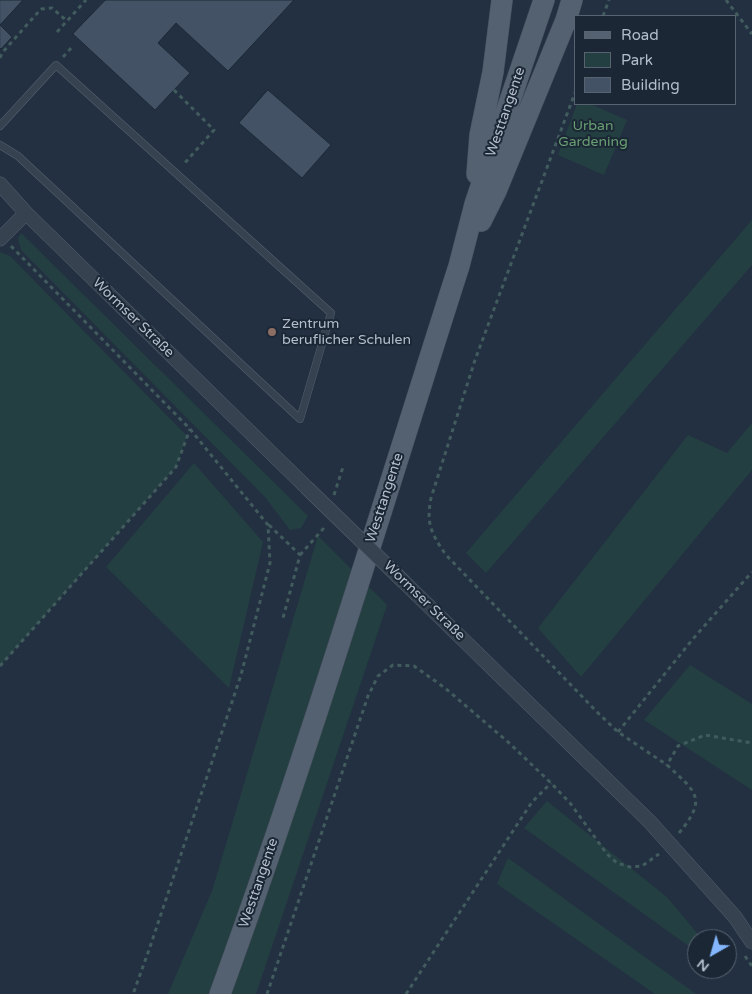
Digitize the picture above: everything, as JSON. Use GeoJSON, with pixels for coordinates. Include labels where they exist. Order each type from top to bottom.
{"type":"FeatureCollection","features":[{"type":"Feature","properties":{"kind":"main road"},"geometry":{"type":"LineString","coordinates":[[475,204],[480,135],[493,72],[502,0]]}},
{"type":"Feature","properties":{"kind":"main road","name":"Westtangente"},"geometry":{"type":"LineString","coordinates":[[220,994],[274,841],[459,266],[475,204],[544,0]]}},
{"type":"Feature","properties":{"kind":"main road"},"geometry":{"type":"LineString","coordinates":[[459,266],[496,191],[566,20],[572,0]]}},
{"type":"Feature","properties":{"kind":"street","name":"Wormser Straße"},"geometry":{"type":"LineString","coordinates":[[0,184],[26,213],[670,844],[735,917],[752,942]]}},
{"type":"Feature","properties":{"kind":"street"},"geometry":{"type":"LineString","coordinates":[[1,238],[26,213]]}},
{"type":"Feature","properties":{"kind":"lane"},"geometry":{"type":"LineString","coordinates":[[0,126],[56,65],[331,313],[300,419],[18,156],[0,145]]}},
{"type":"Feature","properties":{"kind":"path"},"geometry":{"type":"LineString","coordinates":[[57,32],[86,0]]}},
{"type":"Feature","properties":{"kind":"path"},"geometry":{"type":"LineString","coordinates":[[603,15],[609,0]]}},
{"type":"Feature","properties":{"kind":"path"},"geometry":{"type":"LineString","coordinates":[[726,0],[752,34]]}},
{"type":"Feature","properties":{"kind":"path"},"geometry":{"type":"LineString","coordinates":[[0,58],[1,53],[41,9],[52,8],[67,21]]}},
{"type":"Feature","properties":{"kind":"path"},"geometry":{"type":"LineString","coordinates":[[174,90],[214,130],[176,174]]}},
{"type":"Feature","properties":{"kind":"path"},"geometry":{"type":"LineString","coordinates":[[267,994],[368,696],[378,676],[393,665],[414,666],[445,688],[508,742],[570,803],[607,854],[617,863],[630,867],[642,866],[661,854],[692,818],[697,804],[690,787],[666,765],[618,732],[446,555],[433,536],[428,515],[431,498],[475,360],[574,95]]}},
{"type":"Feature","properties":{"kind":"path"},"geometry":{"type":"LineString","coordinates":[[1,238],[190,430],[268,525],[300,555],[283,618]]}},
{"type":"Feature","properties":{"kind":"path"},"geometry":{"type":"LineString","coordinates":[[0,666],[176,467],[190,430]]}},
{"type":"Feature","properties":{"kind":"path"},"geometry":{"type":"LineString","coordinates":[[133,994],[241,675],[270,563],[268,525]]}},
{"type":"Feature","properties":{"kind":"path"},"geometry":{"type":"LineString","coordinates":[[618,732],[692,640],[752,572]]}},
{"type":"Feature","properties":{"kind":"path"},"geometry":{"type":"LineString","coordinates":[[666,765],[678,746],[705,735],[752,743]]}},
{"type":"Feature","properties":{"kind":"path"},"geometry":{"type":"LineString","coordinates":[[406,994],[532,802],[551,783]]}},
{"type":"Feature","properties":{"kind":"green space","name":"Urban Gardening"},"geometry":{"type":"Polygon","coordinates":[[[577,105],[592,105],[627,120],[604,175],[558,155],[577,105]]]}},
{"type":"Feature","properties":{"kind":"green space"},"geometry":{"type":"Polygon","coordinates":[[[752,220],[752,265],[486,573],[466,553],[752,220]]]}},
{"type":"Feature","properties":{"kind":"green space"},"geometry":{"type":"Polygon","coordinates":[[[21,233],[308,516],[301,528],[290,530],[265,497],[21,250],[18,238],[21,233]]]}},
{"type":"Feature","properties":{"kind":"green space"},"geometry":{"type":"Polygon","coordinates":[[[0,252],[10,256],[187,436],[176,467],[0,666],[0,252]]]}},
{"type":"Feature","properties":{"kind":"green space"},"geometry":{"type":"Polygon","coordinates":[[[752,423],[752,470],[581,677],[538,628],[688,435],[727,453],[752,423]]]}},
{"type":"Feature","properties":{"kind":"green space"},"geometry":{"type":"Polygon","coordinates":[[[194,463],[263,542],[229,688],[106,567],[194,463]]]}},
{"type":"Feature","properties":{"kind":"green space"},"geometry":{"type":"Polygon","coordinates":[[[318,536],[387,605],[256,994],[168,994],[212,891],[318,536]]]}},
{"type":"Feature","properties":{"kind":"green space"},"geometry":{"type":"Polygon","coordinates":[[[690,665],[752,704],[752,790],[644,720],[690,665]]]}},
{"type":"Feature","properties":{"kind":"green space"},"geometry":{"type":"Polygon","coordinates":[[[547,801],[667,897],[694,929],[687,929],[687,945],[524,828],[547,801]]]}},
{"type":"Feature","properties":{"kind":"green space"},"geometry":{"type":"Polygon","coordinates":[[[508,858],[696,994],[655,994],[497,884],[508,858]]]}},
{"type":"Feature","properties":{"kind":"building"},"geometry":{"type":"Polygon","coordinates":[[[0,0],[23,0],[0,25],[0,0]]]}},
{"type":"Feature","properties":{"kind":"building"},"geometry":{"type":"Polygon","coordinates":[[[105,0],[294,0],[228,71],[176,23],[158,43],[190,73],[155,110],[73,34],[105,0]]]}},
{"type":"Feature","properties":{"kind":"building"},"geometry":{"type":"Polygon","coordinates":[[[0,25],[12,37],[1,49],[0,48],[0,25]]]}},
{"type":"Feature","properties":{"kind":"building"},"geometry":{"type":"Polygon","coordinates":[[[268,90],[331,145],[302,178],[239,123],[268,90]]]}},
{"type":"Feature","properties":{"kind":"place","name":"Zentrum beruflicher Schulen"},"geometry":{"type":"Point","coordinates":[272,332]}}]}
